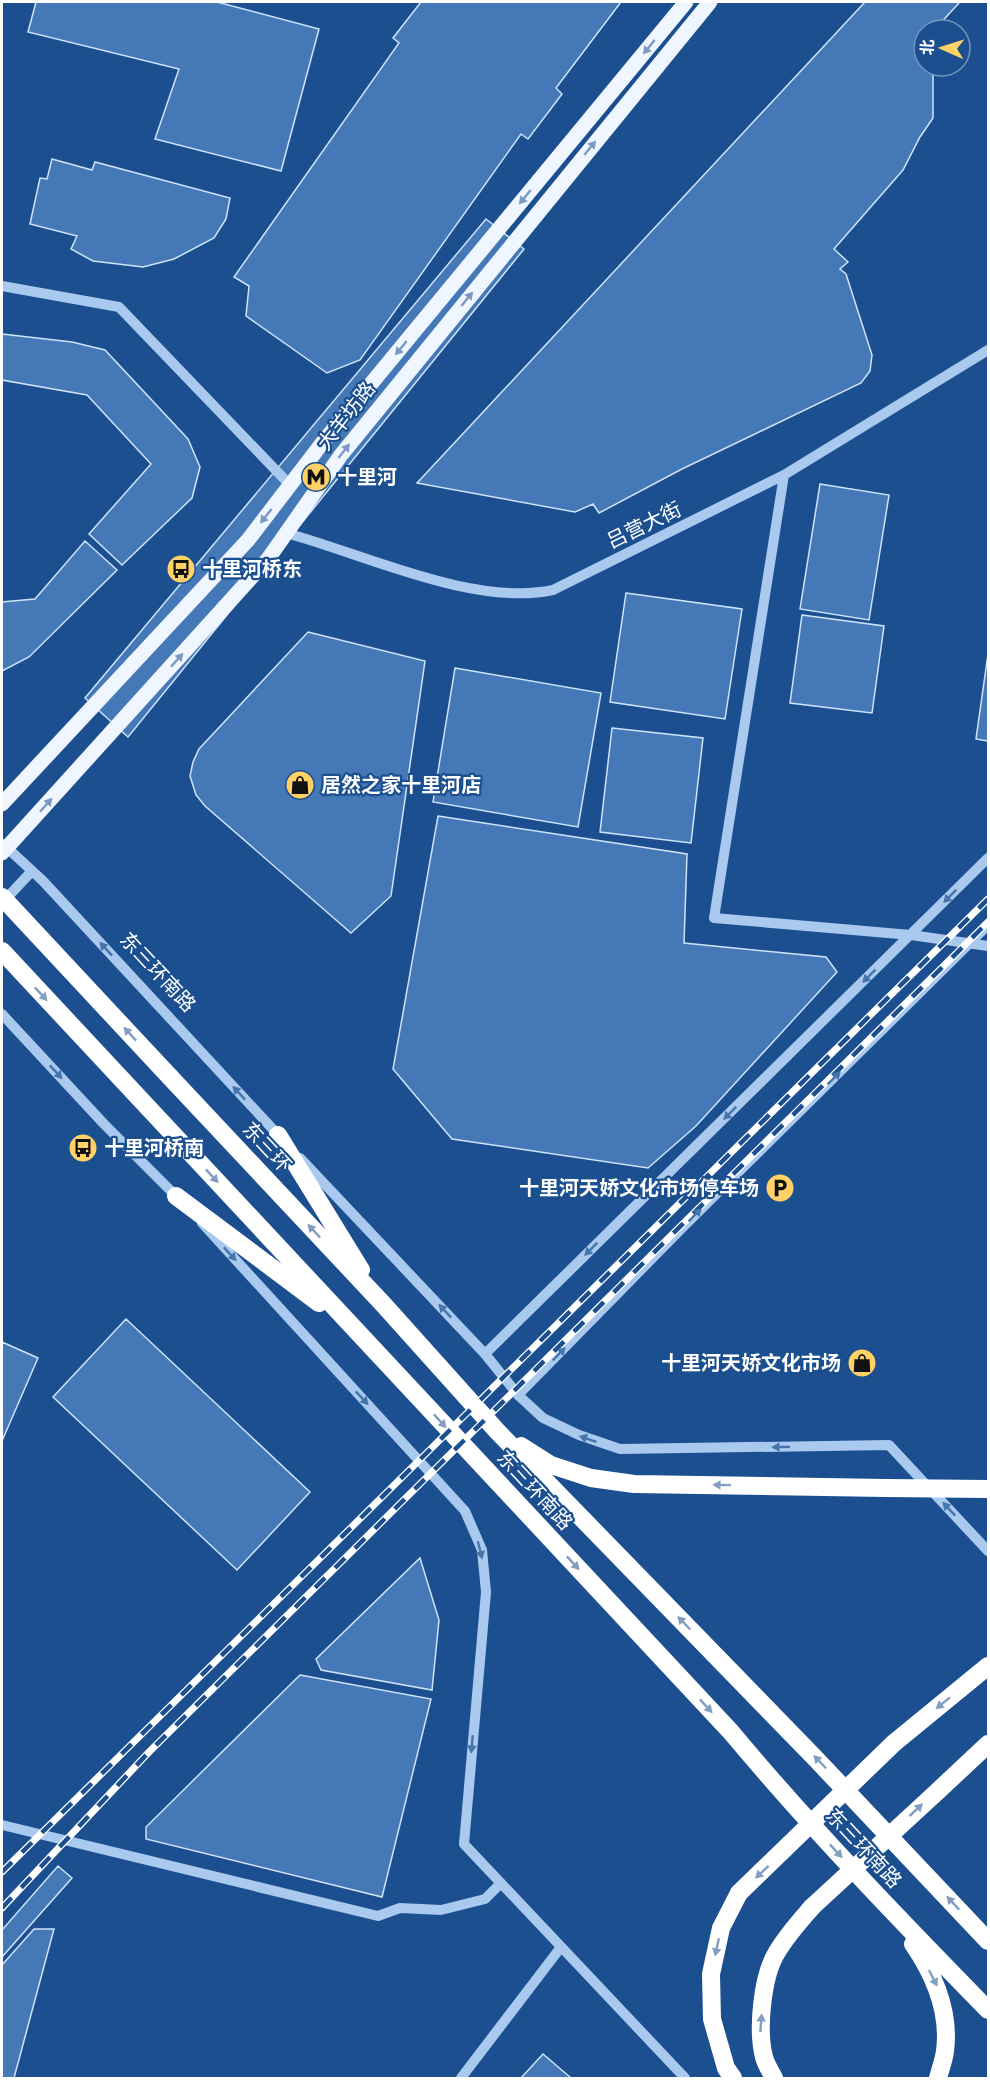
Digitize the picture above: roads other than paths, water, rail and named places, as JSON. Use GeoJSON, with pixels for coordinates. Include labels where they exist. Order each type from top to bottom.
{"type":"FeatureCollection","features":[{"type":"Feature","properties":{"kind":"highway","name":"东三环"},"geometry":{"type":"LineString","coordinates":[[2,897],[383,1304],[497,1431]]}},
{"type":"Feature","properties":{"kind":"highway","name":"东三环南路"},"geometry":{"type":"LineString","coordinates":[[2,951],[731,1732],[781,1791],[891,1911]]}},
{"type":"Feature","properties":{"kind":"highway"},"geometry":{"type":"LineString","coordinates":[[278,1136],[383,1304]]}},
{"type":"Feature","properties":{"kind":"highway"},"geometry":{"type":"LineString","coordinates":[[176,1196],[357,1332]]}},
{"type":"Feature","properties":{"kind":"highway"},"geometry":{"type":"LineString","coordinates":[[497,1431],[551,1465],[591,1478],[634,1484],[988,1490]]}},
{"type":"Feature","properties":{"kind":"highway","name":"东三环南路"},"geometry":{"type":"LineString","coordinates":[[497,1431],[816,1759],[988,1941]]}},
{"type":"Feature","properties":{"kind":"highway"},"geometry":{"type":"LineString","coordinates":[[734,2079],[726,2068],[712,2019],[711,1974],[721,1928],[739,1893],[894,1743],[988,1666]]}},
{"type":"Feature","properties":{"kind":"highway"},"geometry":{"type":"LineString","coordinates":[[774,2079],[764,2059],[760,2028],[765,1987],[775,1954],[788,1934],[812,1907],[988,1744]]}},
{"type":"Feature","properties":{"kind":"highway"},"geometry":{"type":"LineString","coordinates":[[891,1911],[988,2010]]}},
{"type":"Feature","properties":{"kind":"highway"},"geometry":{"type":"LineString","coordinates":[[891,1911],[922,1957],[937,1987],[945,2016],[945,2050],[938,2079]]}},
{"type":"Feature","properties":{"kind":"main road","name":"大羊坊路"},"geometry":{"type":"LineString","coordinates":[[2,804],[248,540],[323,442],[686,2]]}},
{"type":"Feature","properties":{"kind":"main road","name":"大羊坊路"},"geometry":{"type":"LineString","coordinates":[[3,848],[268,559],[341,455],[710,2]]}},
{"type":"Feature","properties":{"kind":"street"},"geometry":{"type":"LineString","coordinates":[[2,286],[119,307],[290,485]]}},
{"type":"Feature","properties":{"kind":"street","name":"吕营大街"},"geometry":{"type":"LineString","coordinates":[[286,533],[444,583],[503,593],[537,594],[553,590],[784,476],[988,350]]}},
{"type":"Feature","properties":{"kind":"street"},"geometry":{"type":"LineString","coordinates":[[784,476],[714,918],[910,935],[988,946]]}},
{"type":"Feature","properties":{"kind":"street","name":"东三环南路"},"geometry":{"type":"LineString","coordinates":[[3,848],[32,871],[484,1354],[518,1395],[543,1418],[579,1435],[620,1449],[889,1445],[988,1551]]}},
{"type":"Feature","properties":{"kind":"street"},"geometry":{"type":"LineString","coordinates":[[484,1354],[988,858]]}},
{"type":"Feature","properties":{"kind":"street"},"geometry":{"type":"LineString","coordinates":[[2,903],[32,871]]}},
{"type":"Feature","properties":{"kind":"street"},"geometry":{"type":"LineString","coordinates":[[518,1395],[683,1227],[988,925]]}},
{"type":"Feature","properties":{"kind":"street"},"geometry":{"type":"LineString","coordinates":[[2,1014],[104,1124],[176,1196],[465,1511],[482,1550],[486,1592],[464,1844],[685,2079]]}},
{"type":"Feature","properties":{"kind":"street"},"geometry":{"type":"LineString","coordinates":[[2,1825],[378,1916],[400,1908],[441,1910],[485,1899],[501,1884]]}},
{"type":"Feature","properties":{"kind":"street"},"geometry":{"type":"LineString","coordinates":[[461,2079],[561,1947]]}},
{"type":"Feature","properties":{"kind":"railway"},"geometry":{"type":"LineString","coordinates":[[2,1872],[988,899]]}},
{"type":"Feature","properties":{"kind":"railway"},"geometry":{"type":"LineString","coordinates":[[2,1908],[149,1752],[988,922]]}},
{"type":"Feature","properties":{"kind":"place","name":"十里河"},"geometry":{"type":"Point","coordinates":[316,477]}},
{"type":"Feature","properties":{"kind":"place","name":"十里河桥东"},"geometry":{"type":"Point","coordinates":[181,569]}},
{"type":"Feature","properties":{"kind":"place","name":"居然之家十里河店"},"geometry":{"type":"Point","coordinates":[300,785]}},
{"type":"Feature","properties":{"kind":"place","name":"十里河桥南"},"geometry":{"type":"Point","coordinates":[83,1148]}},
{"type":"Feature","properties":{"kind":"place","name":"十里河天娇文化市场停车场"},"geometry":{"type":"Point","coordinates":[780,1188]}},
{"type":"Feature","properties":{"kind":"place","name":"十里河天娇文化市场"},"geometry":{"type":"Point","coordinates":[862,1363]}}]}
